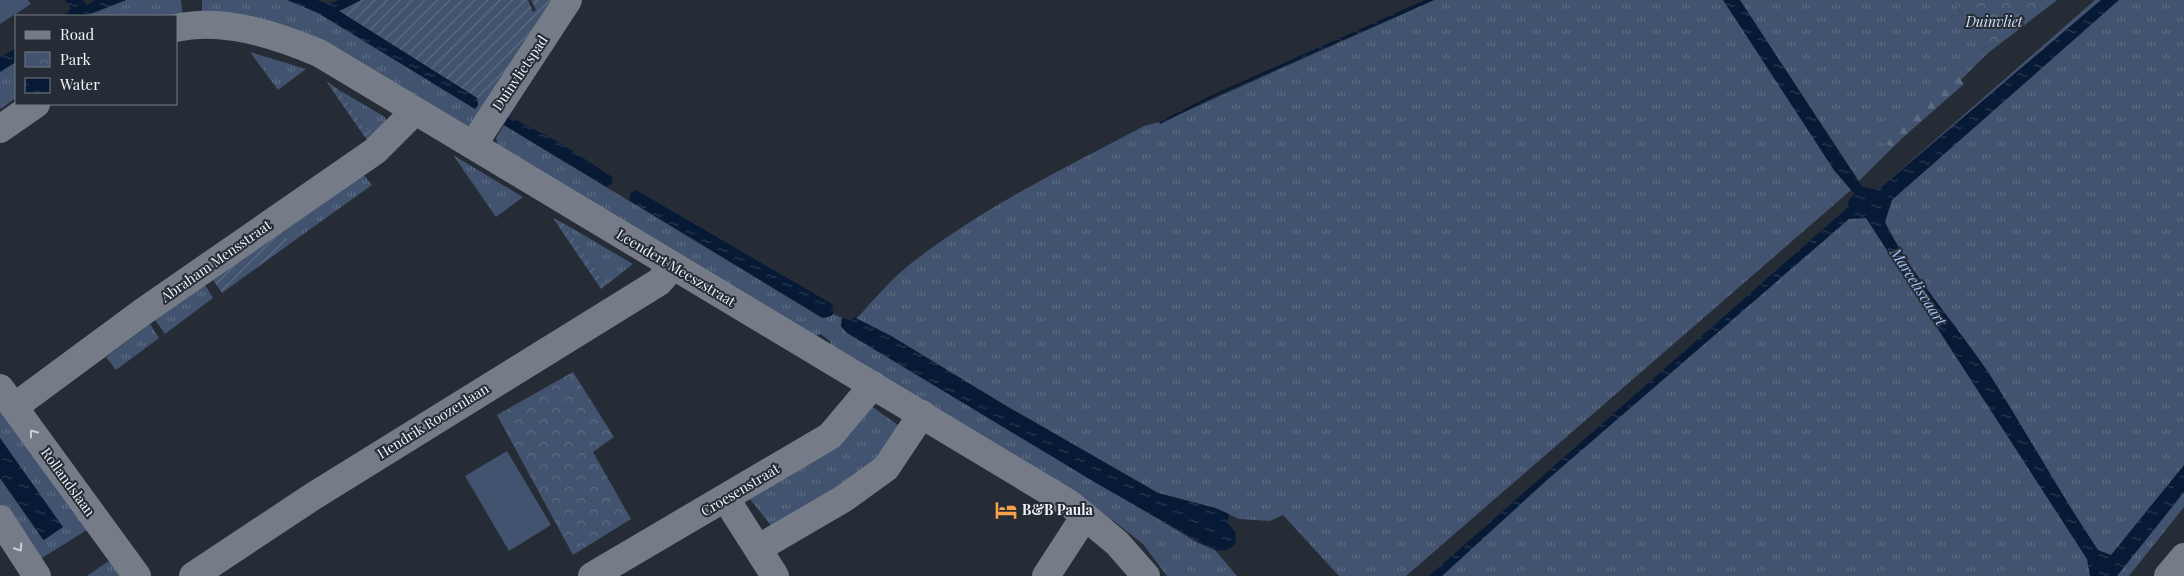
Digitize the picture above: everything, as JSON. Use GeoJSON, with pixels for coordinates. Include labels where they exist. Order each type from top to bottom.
{"type":"FeatureCollection","features":[{"type":"Feature","properties":{"kind":"street","name":"Duinvlietspad"},"geometry":{"type":"LineString","coordinates":[[473,145],[568,0]]}},
{"type":"Feature","properties":{"kind":"street","name":"Leendert Meeszstraat"},"geometry":{"type":"LineString","coordinates":[[178,28],[194,24],[228,27],[266,34],[319,53],[1070,504],[1117,543],[1146,576]]}},
{"type":"Feature","properties":{"kind":"street"},"geometry":{"type":"LineString","coordinates":[[0,129],[35,105]]}},
{"type":"Feature","properties":{"kind":"street","name":"Abraham Mensstraat"},"geometry":{"type":"LineString","coordinates":[[7,398],[144,311],[375,151],[415,111]]}},
{"type":"Feature","properties":{"kind":"street","name":"Hendrik Roozenlaan"},"geometry":{"type":"LineString","coordinates":[[193,576],[312,497],[659,282],[673,266]]}},
{"type":"Feature","properties":{"kind":"street","name":"Croesenstraat"},"geometry":{"type":"LineString","coordinates":[[592,576],[726,499],[830,436],[873,385]]}},
{"type":"Feature","properties":{"kind":"street","name":"Rollandslaan"},"geometry":{"type":"LineString","coordinates":[[7,398],[137,576]]}},
{"type":"Feature","properties":{"kind":"street"},"geometry":{"type":"LineString","coordinates":[[759,548],[843,499],[886,468],[922,414]]}},
{"type":"Feature","properties":{"kind":"street"},"geometry":{"type":"LineString","coordinates":[[726,499],[776,576]]}},
{"type":"Feature","properties":{"kind":"street"},"geometry":{"type":"LineString","coordinates":[[1046,576],[1085,516]]}},
{"type":"Feature","properties":{"kind":"street"},"geometry":{"type":"LineString","coordinates":[[0,519],[37,576]]}},
{"type":"Feature","properties":{"kind":"street"},"geometry":{"type":"LineString","coordinates":[[2168,576],[2184,557]]}},
{"type":"Feature","properties":{"kind":"green space"},"geometry":{"type":"Polygon","coordinates":[[[0,0],[28,0],[31,4],[0,24],[0,0]]]}},
{"type":"Feature","properties":{"kind":"green space"},"geometry":{"type":"Polygon","coordinates":[[[126,0],[181,0],[183,17],[178,17],[178,15],[88,15],[126,0]]]}},
{"type":"Feature","properties":{"kind":"green space"},"geometry":{"type":"Polygon","coordinates":[[[202,0],[290,0],[315,9],[478,105],[477,98],[491,104],[472,127],[460,127],[202,15],[202,0]]]}},
{"type":"Feature","properties":{"kind":"green space"},"geometry":{"type":"Polygon","coordinates":[[[361,0],[528,0],[533,12],[536,10],[531,0],[560,0],[491,104],[477,98],[339,11],[361,0]]]}},
{"type":"Feature","properties":{"kind":"green space"},"geometry":{"type":"Polygon","coordinates":[[[1434,0],[1726,0],[1834,170],[1851,190],[1406,576],[1339,576],[1283,515],[1270,521],[1239,519],[1215,508],[1158,493],[1008,407],[891,336],[856,319],[888,284],[936,244],[1023,190],[1144,126],[1160,123],[1434,0]]]}},
{"type":"Feature","properties":{"kind":"green space"},"geometry":{"type":"Polygon","coordinates":[[[1736,0],[1953,0],[1988,53],[1859,181],[1781,63],[1736,0]]]}},
{"type":"Feature","properties":{"kind":"green space","name":"Duinvliet"},"geometry":{"type":"Polygon","coordinates":[[[1953,0],[2057,0],[1988,53],[1953,0]]]}},
{"type":"Feature","properties":{"kind":"green space"},"geometry":{"type":"Polygon","coordinates":[[[2095,0],[2184,0],[2184,507],[2129,576],[1437,576],[2095,0]]]}},
{"type":"Feature","properties":{"kind":"green space"},"geometry":{"type":"Polygon","coordinates":[[[250,52],[306,69],[278,90],[250,52]]]}},
{"type":"Feature","properties":{"kind":"green space"},"geometry":{"type":"Polygon","coordinates":[[[15,58],[15,99],[0,109],[0,67],[15,58]]]}},
{"type":"Feature","properties":{"kind":"green space"},"geometry":{"type":"Polygon","coordinates":[[[1954,71],[1964,84],[1892,147],[1876,140],[1954,71]]]}},
{"type":"Feature","properties":{"kind":"green space"},"geometry":{"type":"Polygon","coordinates":[[[326,81],[339,90],[373,140],[369,143],[326,81]]]}},
{"type":"Feature","properties":{"kind":"green space"},"geometry":{"type":"Polygon","coordinates":[[[339,90],[385,117],[388,128],[373,140],[339,90]]]}},
{"type":"Feature","properties":{"kind":"green space"},"geometry":{"type":"Polygon","coordinates":[[[504,125],[822,318],[833,314],[842,318],[841,326],[848,333],[1198,543],[1215,550],[1237,576],[1167,576],[1143,544],[1115,522],[833,352],[830,341],[821,334],[810,338],[499,148],[496,138],[504,125]]]}},
{"type":"Feature","properties":{"kind":"green space"},"geometry":{"type":"Polygon","coordinates":[[[453,155],[523,197],[496,217],[453,155]]]}},
{"type":"Feature","properties":{"kind":"green space"},"geometry":{"type":"Polygon","coordinates":[[[362,173],[372,185],[291,243],[282,231],[362,173]]]}},
{"type":"Feature","properties":{"kind":"green space"},"geometry":{"type":"Polygon","coordinates":[[[553,218],[563,223],[606,285],[601,289],[553,218]]]}},
{"type":"Feature","properties":{"kind":"green space"},"geometry":{"type":"Polygon","coordinates":[[[563,223],[633,264],[606,285],[563,223]]]}},
{"type":"Feature","properties":{"kind":"green space"},"geometry":{"type":"Polygon","coordinates":[[[282,231],[291,243],[222,293],[213,280],[282,231]]]}},
{"type":"Feature","properties":{"kind":"green space"},"geometry":{"type":"Polygon","coordinates":[[[205,285],[213,298],[165,334],[155,320],[205,285]]]}},
{"type":"Feature","properties":{"kind":"green space"},"geometry":{"type":"Polygon","coordinates":[[[150,324],[159,338],[116,370],[106,357],[150,324]]]}},
{"type":"Feature","properties":{"kind":"green space"},"geometry":{"type":"Polygon","coordinates":[[[573,372],[614,437],[593,452],[631,519],[573,555],[497,415],[573,372]]]}},
{"type":"Feature","properties":{"kind":"green space"},"geometry":{"type":"Polygon","coordinates":[[[0,399],[90,528],[34,563],[0,514],[0,478],[43,540],[62,527],[0,438],[0,399]]]}},
{"type":"Feature","properties":{"kind":"green space"},"geometry":{"type":"Polygon","coordinates":[[[871,406],[901,427],[883,453],[848,483],[772,527],[750,499],[871,406]]]}},
{"type":"Feature","properties":{"kind":"green space"},"geometry":{"type":"Polygon","coordinates":[[[507,451],[551,525],[509,551],[465,476],[507,451]]]}},
{"type":"Feature","properties":{"kind":"green space"},"geometry":{"type":"Polygon","coordinates":[[[113,558],[123,576],[87,576],[113,558]]]}},
{"type":"Feature","properties":{"kind":"water"},"geometry":{"type":"Polygon","coordinates":[[[65,0],[83,0],[87,5],[95,0],[126,0],[88,15],[66,15],[71,8],[65,0]]]}},
{"type":"Feature","properties":{"kind":"water"},"geometry":{"type":"Polygon","coordinates":[[[287,0],[317,0],[328,4],[338,0],[361,0],[339,11],[477,98],[478,105],[475,109],[318,13],[287,0]]]}},
{"type":"Feature","properties":{"kind":"water"},"geometry":{"type":"Polygon","coordinates":[[[1425,0],[1434,0],[1218,95],[1160,124],[1159,122],[1210,96],[1425,0]]]}},
{"type":"Feature","properties":{"kind":"water","name":"Marcelisvaart"},"geometry":{"type":"Polygon","coordinates":[[[1723,0],[1740,0],[1862,187],[1879,189],[2101,0],[2119,0],[1892,200],[1885,222],[1920,280],[1988,372],[2098,550],[2111,555],[2184,465],[2184,492],[2117,576],[2090,576],[2087,559],[1866,218],[1849,219],[1547,480],[1442,576],[1429,576],[1846,209],[1849,200],[1855,194],[1834,170],[1723,0]]]}},
{"type":"Feature","properties":{"kind":"water"},"geometry":{"type":"Polygon","coordinates":[[[15,49],[15,63],[0,72],[0,57],[15,49]]]}},
{"type":"Feature","properties":{"kind":"water"},"geometry":{"type":"Polygon","coordinates":[[[509,116],[562,144],[612,177],[612,183],[607,187],[504,125],[509,116]]]}},
{"type":"Feature","properties":{"kind":"water"},"geometry":{"type":"Polygon","coordinates":[[[636,190],[832,304],[834,312],[831,316],[823,318],[629,200],[631,193],[636,190]]]}},
{"type":"Feature","properties":{"kind":"water"},"geometry":{"type":"Polygon","coordinates":[[[854,317],[891,336],[1008,407],[1158,493],[1215,508],[1229,514],[1227,522],[1235,532],[1236,543],[1231,548],[1225,550],[1212,549],[1096,483],[847,333],[841,326],[842,318],[851,320],[854,317]]]}},
{"type":"Feature","properties":{"kind":"water"},"geometry":{"type":"Polygon","coordinates":[[[0,438],[63,527],[44,540],[0,478],[0,438]]]}},
{"type":"Feature","properties":{"kind":"place","name":"B&B Paula"},"geometry":{"type":"Point","coordinates":[1006,510]}}]}
